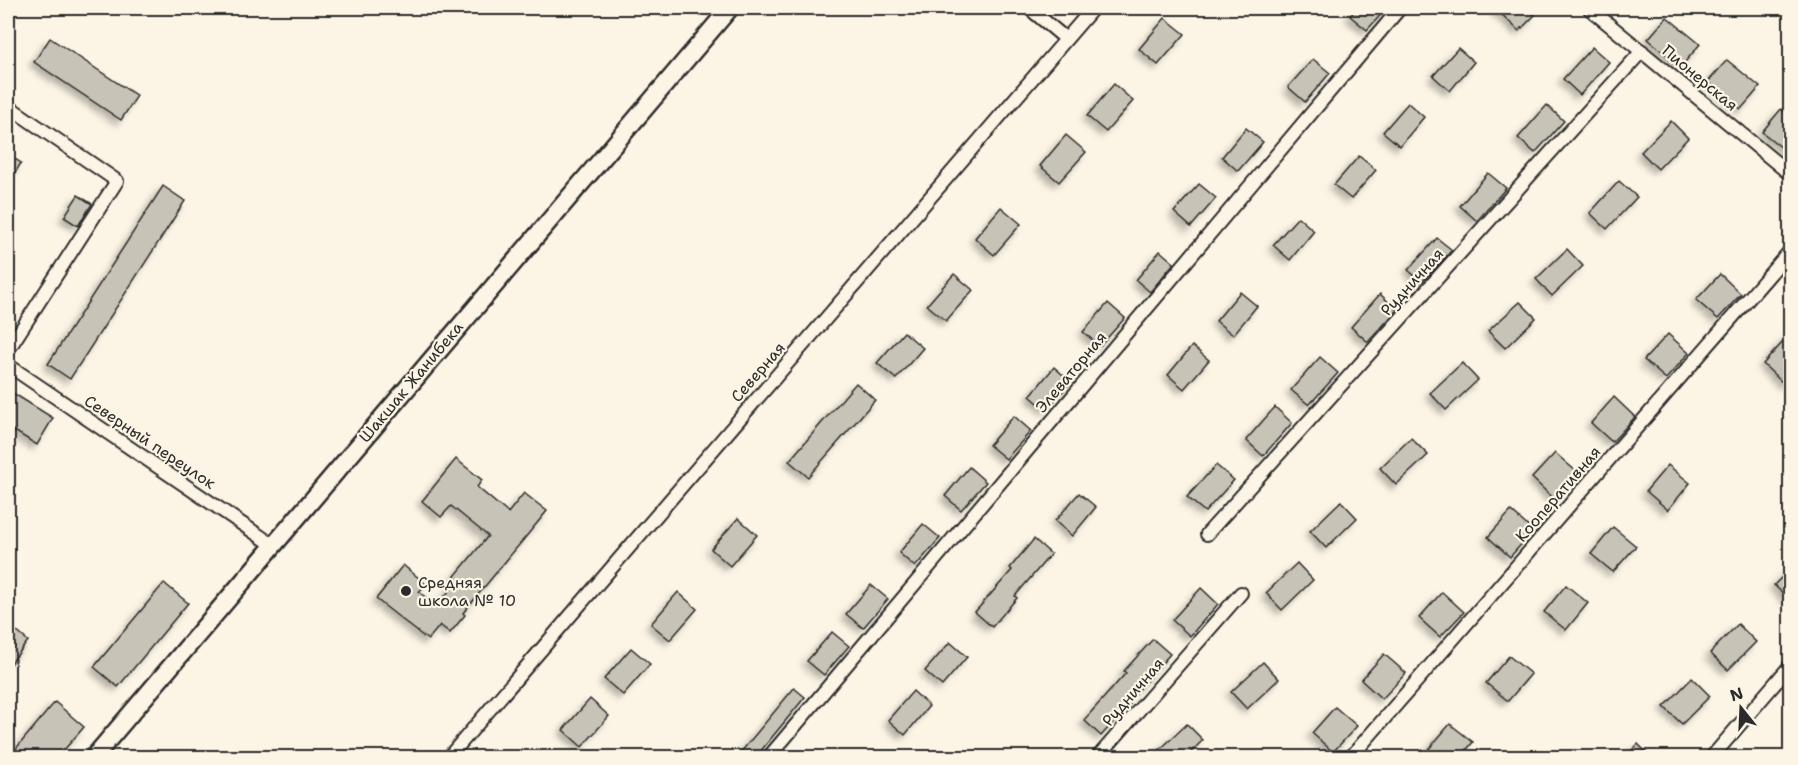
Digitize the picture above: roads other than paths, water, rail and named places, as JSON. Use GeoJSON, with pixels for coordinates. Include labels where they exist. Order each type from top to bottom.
{"type":"FeatureCollection","features":[{"type":"Feature","properties":{"kind":"main road","name":"Шакшак Жанибека"},"geometry":{"type":"LineString","coordinates":[[93,758],[730,8]]}},
{"type":"Feature","properties":{"kind":"street"},"geometry":{"type":"LineString","coordinates":[[1029,8],[1066,39]]}},
{"type":"Feature","properties":{"kind":"street","name":"Северная"},"geometry":{"type":"LineString","coordinates":[[448,758],[1093,8]]}},
{"type":"Feature","properties":{"kind":"street","name":"Элеваторная"},"geometry":{"type":"LineString","coordinates":[[768,758],[1400,8]]}},
{"type":"Feature","properties":{"kind":"street","name":"Пионерская"},"geometry":{"type":"LineString","coordinates":[[1589,8],[1791,174]]}},
{"type":"Feature","properties":{"kind":"street","name":"Рудничная"},"geometry":{"type":"LineString","coordinates":[[1207,534],[1642,51]]}},
{"type":"Feature","properties":{"kind":"street"},"geometry":{"type":"LineString","coordinates":[[8,106],[117,181],[8,350]]}},
{"type":"Feature","properties":{"kind":"street","name":"Кооперативная"},"geometry":{"type":"LineString","coordinates":[[1350,758],[1791,251]]}},
{"type":"Feature","properties":{"kind":"street","name":"Северный переулок"},"geometry":{"type":"LineString","coordinates":[[8,365],[273,545]]}},
{"type":"Feature","properties":{"kind":"street","name":"Рудничная"},"geometry":{"type":"LineString","coordinates":[[1097,758],[1240,594]]}},
{"type":"Feature","properties":{"kind":"street"},"geometry":{"type":"LineString","coordinates":[[1712,758],[1791,666]]}},
{"type":"Feature","properties":{"kind":"place","name":"Средняя школа № 10"},"geometry":{"type":"Point","coordinates":[406,591]}}]}
